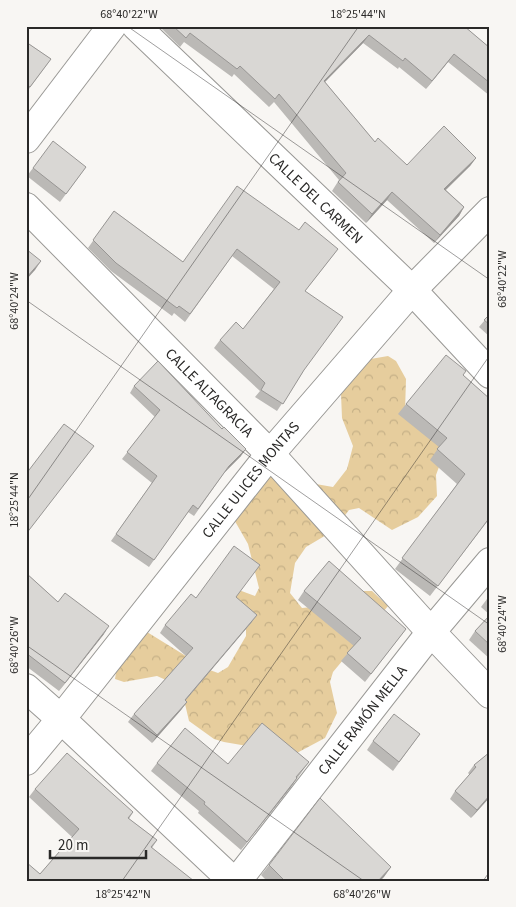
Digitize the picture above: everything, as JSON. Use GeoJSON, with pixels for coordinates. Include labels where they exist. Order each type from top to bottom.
{"type":"FeatureCollection","features":[{"type":"Feature","properties":{"kind":"street"},"geometry":{"type":"LineString","coordinates":[[26,139],[112,26]]}},
{"type":"Feature","properties":{"kind":"street","name":"CALLE DEL CARMEN"},"geometry":{"type":"LineString","coordinates":[[136,26],[412,290],[490,374]]}},
{"type":"Feature","properties":{"kind":"street","name":"CALLE ALTAGRACIA"},"geometry":{"type":"LineString","coordinates":[[26,207],[270,454],[431,632],[490,694]]}},
{"type":"Feature","properties":{"kind":"street","name":"CALLE ULICES MONTAS"},"geometry":{"type":"LineString","coordinates":[[26,761],[270,454],[412,290],[490,211]]}},
{"type":"Feature","properties":{"kind":"street","name":"CALLE RAMÓN MELLA"},"geometry":{"type":"LineString","coordinates":[[237,881],[431,632],[490,562]]}},
{"type":"Feature","properties":{"kind":"street"},"geometry":{"type":"LineString","coordinates":[[26,688],[233,881]]}},
{"type":"Feature","properties":{"kind":"green space"},"geometry":{"type":"Polygon","coordinates":[[[388,356],[396,361],[406,379],[405,412],[432,414],[443,456],[436,475],[437,496],[418,517],[392,530],[359,508],[349,510],[333,531],[306,547],[295,563],[290,593],[302,608],[323,606],[354,591],[372,591],[388,606],[333,672],[330,682],[337,713],[325,738],[295,754],[224,742],[214,739],[189,721],[182,691],[175,684],[157,676],[124,682],[115,679],[118,661],[147,632],[207,669],[218,673],[228,667],[246,636],[246,625],[228,586],[255,596],[259,588],[248,544],[232,516],[270,476],[333,487],[347,469],[353,446],[342,418],[341,394],[365,360],[388,356]]]}},
{"type":"Feature","properties":{"kind":"building"},"geometry":{"type":"Polygon","coordinates":[[[173,26],[464,26],[490,48],[490,83],[454,54],[432,81],[405,58],[403,61],[369,35],[324,81],[375,142],[378,138],[407,165],[444,126],[476,158],[444,189],[464,207],[440,235],[392,192],[372,214],[338,182],[346,173],[279,94],[275,99],[240,66],[237,69],[190,33],[186,38],[173,26]]]}},
{"type":"Feature","properties":{"kind":"building"},"geometry":{"type":"Polygon","coordinates":[[[26,42],[51,59],[30,87],[26,84],[26,42]]]}},
{"type":"Feature","properties":{"kind":"building"},"geometry":{"type":"Polygon","coordinates":[[[53,141],[86,167],[66,194],[33,168],[53,141]]]}},
{"type":"Feature","properties":{"kind":"building"},"geometry":{"type":"Polygon","coordinates":[[[237,186],[299,230],[305,222],[338,249],[305,291],[343,317],[304,370],[283,404],[261,390],[265,383],[220,340],[236,322],[243,329],[280,282],[237,249],[190,314],[179,306],[177,308],[116,263],[93,240],[114,211],[183,262],[237,186]]]}},
{"type":"Feature","properties":{"kind":"building"},"geometry":{"type":"Polygon","coordinates":[[[26,249],[41,261],[26,278],[26,249]]]}},
{"type":"Feature","properties":{"kind":"building"},"geometry":{"type":"Polygon","coordinates":[[[490,314],[490,325],[484,320],[490,314]]]}},
{"type":"Feature","properties":{"kind":"building"},"geometry":{"type":"Polygon","coordinates":[[[446,355],[466,371],[463,375],[490,399],[490,517],[438,586],[402,558],[465,474],[437,449],[447,438],[406,404],[446,355]]]}},
{"type":"Feature","properties":{"kind":"building"},"geometry":{"type":"Polygon","coordinates":[[[158,361],[222,429],[224,427],[246,449],[229,466],[198,509],[193,505],[154,560],[116,534],[157,476],[127,452],[160,410],[134,386],[158,361]]]}},
{"type":"Feature","properties":{"kind":"building"},"geometry":{"type":"Polygon","coordinates":[[[64,424],[94,446],[26,534],[26,474],[64,424]]]}},
{"type":"Feature","properties":{"kind":"building"},"geometry":{"type":"Polygon","coordinates":[[[234,546],[260,565],[236,597],[257,615],[185,700],[187,702],[157,735],[134,714],[193,648],[165,625],[191,594],[196,598],[234,546]]]}},
{"type":"Feature","properties":{"kind":"building"},"geometry":{"type":"Polygon","coordinates":[[[329,561],[406,629],[371,674],[347,653],[361,638],[304,591],[329,561]]]}},
{"type":"Feature","properties":{"kind":"building"},"geometry":{"type":"Polygon","coordinates":[[[26,573],[58,602],[65,593],[109,626],[65,683],[26,653],[26,573]]]}},
{"type":"Feature","properties":{"kind":"building"},"geometry":{"type":"Polygon","coordinates":[[[490,615],[490,645],[475,631],[490,615]]]}},
{"type":"Feature","properties":{"kind":"building"},"geometry":{"type":"Polygon","coordinates":[[[394,714],[420,734],[399,762],[373,741],[394,714]]]}},
{"type":"Feature","properties":{"kind":"building"},"geometry":{"type":"Polygon","coordinates":[[[262,723],[309,762],[247,842],[204,804],[205,802],[157,763],[185,728],[228,764],[262,723]]]}},
{"type":"Feature","properties":{"kind":"building"},"geometry":{"type":"Polygon","coordinates":[[[490,752],[490,795],[477,810],[455,791],[476,767],[474,765],[490,752]]]}},
{"type":"Feature","properties":{"kind":"building"},"geometry":{"type":"Polygon","coordinates":[[[67,753],[133,812],[128,818],[157,840],[151,847],[194,881],[26,881],[26,862],[40,874],[79,829],[35,789],[67,753]]]}},
{"type":"Feature","properties":{"kind":"building"},"geometry":{"type":"Polygon","coordinates":[[[320,798],[391,867],[378,881],[285,881],[269,865],[320,798]]]}}]}
